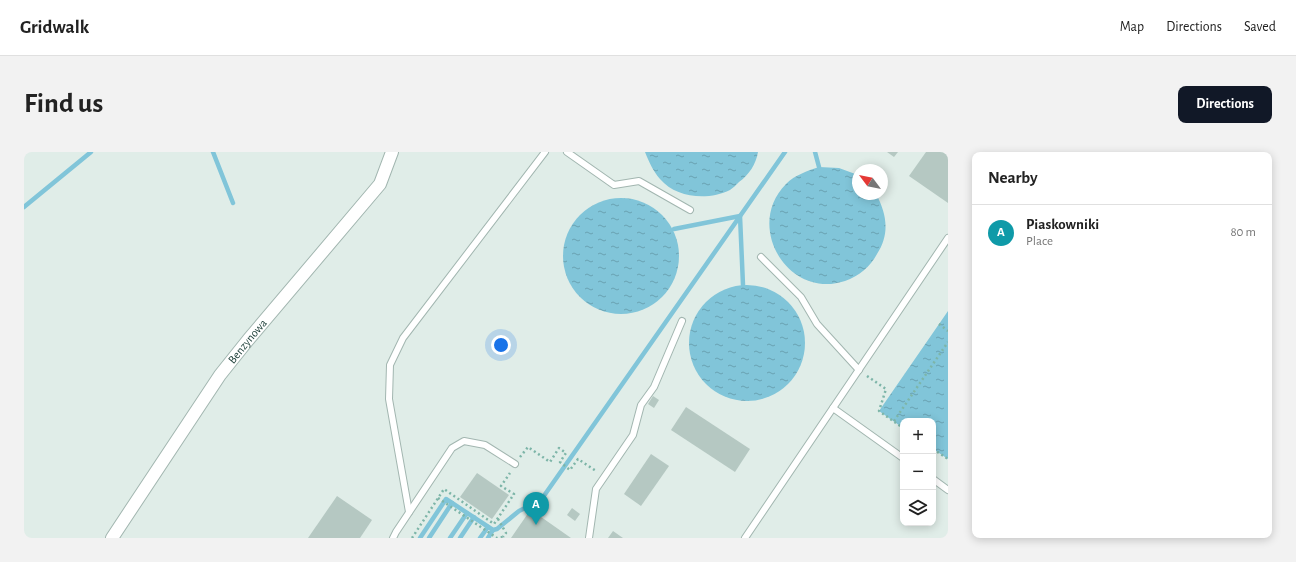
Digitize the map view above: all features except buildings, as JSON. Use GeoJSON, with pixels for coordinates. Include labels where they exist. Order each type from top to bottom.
{"type":"FeatureCollection","features":[{"type":"Feature","properties":{"kind":"street","name":"Benzynowa"},"geometry":{"type":"LineString","coordinates":[[112,538],[220,375],[380,184],[392,152]]}},
{"type":"Feature","properties":{"kind":"lane"},"geometry":{"type":"LineString","coordinates":[[409,512],[389,398],[390,365],[403,338],[546,152]]}},
{"type":"Feature","properties":{"kind":"lane"},"geometry":{"type":"LineString","coordinates":[[567,152],[614,185],[639,182],[690,210]]}},
{"type":"Feature","properties":{"kind":"lane"},"geometry":{"type":"LineString","coordinates":[[745,538],[948,238]]}},
{"type":"Feature","properties":{"kind":"lane"},"geometry":{"type":"LineString","coordinates":[[761,257],[801,297],[817,324],[859,370]]}},
{"type":"Feature","properties":{"kind":"lane"},"geometry":{"type":"LineString","coordinates":[[589,538],[596,489],[633,435],[641,405],[654,387],[682,321]]}},
{"type":"Feature","properties":{"kind":"lane"},"geometry":{"type":"LineString","coordinates":[[833,408],[900,456]]}},
{"type":"Feature","properties":{"kind":"lane"},"geometry":{"type":"LineString","coordinates":[[393,538],[452,448],[464,441],[485,444],[515,464]]}},
{"type":"Feature","properties":{"kind":"lane"},"geometry":{"type":"LineString","coordinates":[[936,481],[948,490]]}},
{"type":"Feature","properties":{"kind":"path"},"geometry":{"type":"LineString","coordinates":[[938,324],[948,331]]}},
{"type":"Feature","properties":{"kind":"path"},"geometry":{"type":"LineString","coordinates":[[894,421],[948,342]]}},
{"type":"Feature","properties":{"kind":"path"},"geometry":{"type":"LineString","coordinates":[[859,370],[886,389],[879,411],[900,426]]}},
{"type":"Feature","properties":{"kind":"path"},"geometry":{"type":"LineString","coordinates":[[412,538],[444,489],[494,524],[514,494],[501,486],[528,447],[550,462],[559,448],[566,453],[560,462],[570,470],[578,459],[595,470]]}},
{"type":"Feature","properties":{"kind":"path"},"geometry":{"type":"LineString","coordinates":[[936,451],[948,459]]}},
{"type":"Feature","properties":{"kind":"path"},"geometry":{"type":"LineString","coordinates":[[438,498],[497,538],[503,538],[506,533],[498,519]]}},
{"type":"Feature","properties":{"kind":"water"},"geometry":{"type":"Polygon","coordinates":[[[645,152],[758,152],[756,161],[749,173],[730,190],[712,196],[693,196],[683,194],[675,190],[660,179],[655,173],[645,152]]]}},
{"type":"Feature","properties":{"kind":"water"},"geometry":{"type":"Polygon","coordinates":[[[819,167],[839,168],[852,173],[852,200],[879,200],[883,209],[886,224],[884,239],[881,246],[874,259],[867,267],[859,274],[845,281],[824,284],[806,280],[790,270],[778,255],[771,238],[769,220],[774,201],[786,184],[797,176],[819,167]]]}},
{"type":"Feature","properties":{"kind":"water"},"geometry":{"type":"Polygon","coordinates":[[[621,198],[643,202],[662,215],[675,234],[679,256],[675,278],[662,297],[643,310],[621,314],[599,310],[580,297],[567,278],[563,256],[567,234],[580,215],[599,202],[621,198]]]}},
{"type":"Feature","properties":{"kind":"water"},"geometry":{"type":"Polygon","coordinates":[[[747,285],[769,289],[788,302],[801,321],[805,343],[801,365],[788,384],[769,397],[747,401],[725,397],[706,384],[693,365],[689,343],[693,321],[706,302],[725,289],[747,285]]]}},
{"type":"Feature","properties":{"kind":"water"},"geometry":{"type":"Polygon","coordinates":[[[948,311],[948,459],[936,451],[936,418],[900,418],[900,426],[879,411],[948,311]]]}},
{"type":"Feature","properties":{"kind":"waterway"},"geometry":{"type":"LineString","coordinates":[[24,207],[91,152]]}},
{"type":"Feature","properties":{"kind":"waterway"},"geometry":{"type":"LineString","coordinates":[[213,152],[233,203]]}},
{"type":"Feature","properties":{"kind":"waterway"},"geometry":{"type":"LineString","coordinates":[[534,512],[785,152]]}},
{"type":"Feature","properties":{"kind":"waterway"},"geometry":{"type":"LineString","coordinates":[[815,152],[819,167]]}},
{"type":"Feature","properties":{"kind":"waterway"},"geometry":{"type":"LineString","coordinates":[[674,229],[740,216],[743,285]]}},
{"type":"Feature","properties":{"kind":"waterway"},"geometry":{"type":"LineString","coordinates":[[420,538],[446,499],[493,530],[497,529],[519,511],[539,501]]}},
{"type":"Feature","properties":{"kind":"waterway"},"geometry":{"type":"LineString","coordinates":[[429,538],[452,503]]}},
{"type":"Feature","properties":{"kind":"waterway"},"geometry":{"type":"LineString","coordinates":[[450,538],[467,513]]}},
{"type":"Feature","properties":{"kind":"waterway"},"geometry":{"type":"LineString","coordinates":[[460,538],[474,517]]}},
{"type":"Feature","properties":{"kind":"waterway"},"geometry":{"type":"LineString","coordinates":[[480,538],[488,527]]}},
{"type":"Feature","properties":{"kind":"waterway"},"geometry":{"type":"LineString","coordinates":[[488,538],[493,530]]}},
{"type":"Feature","properties":{"kind":"place","name":"Piaskowniki"},"geometry":{"type":"Point","coordinates":[536,525]}}]}
